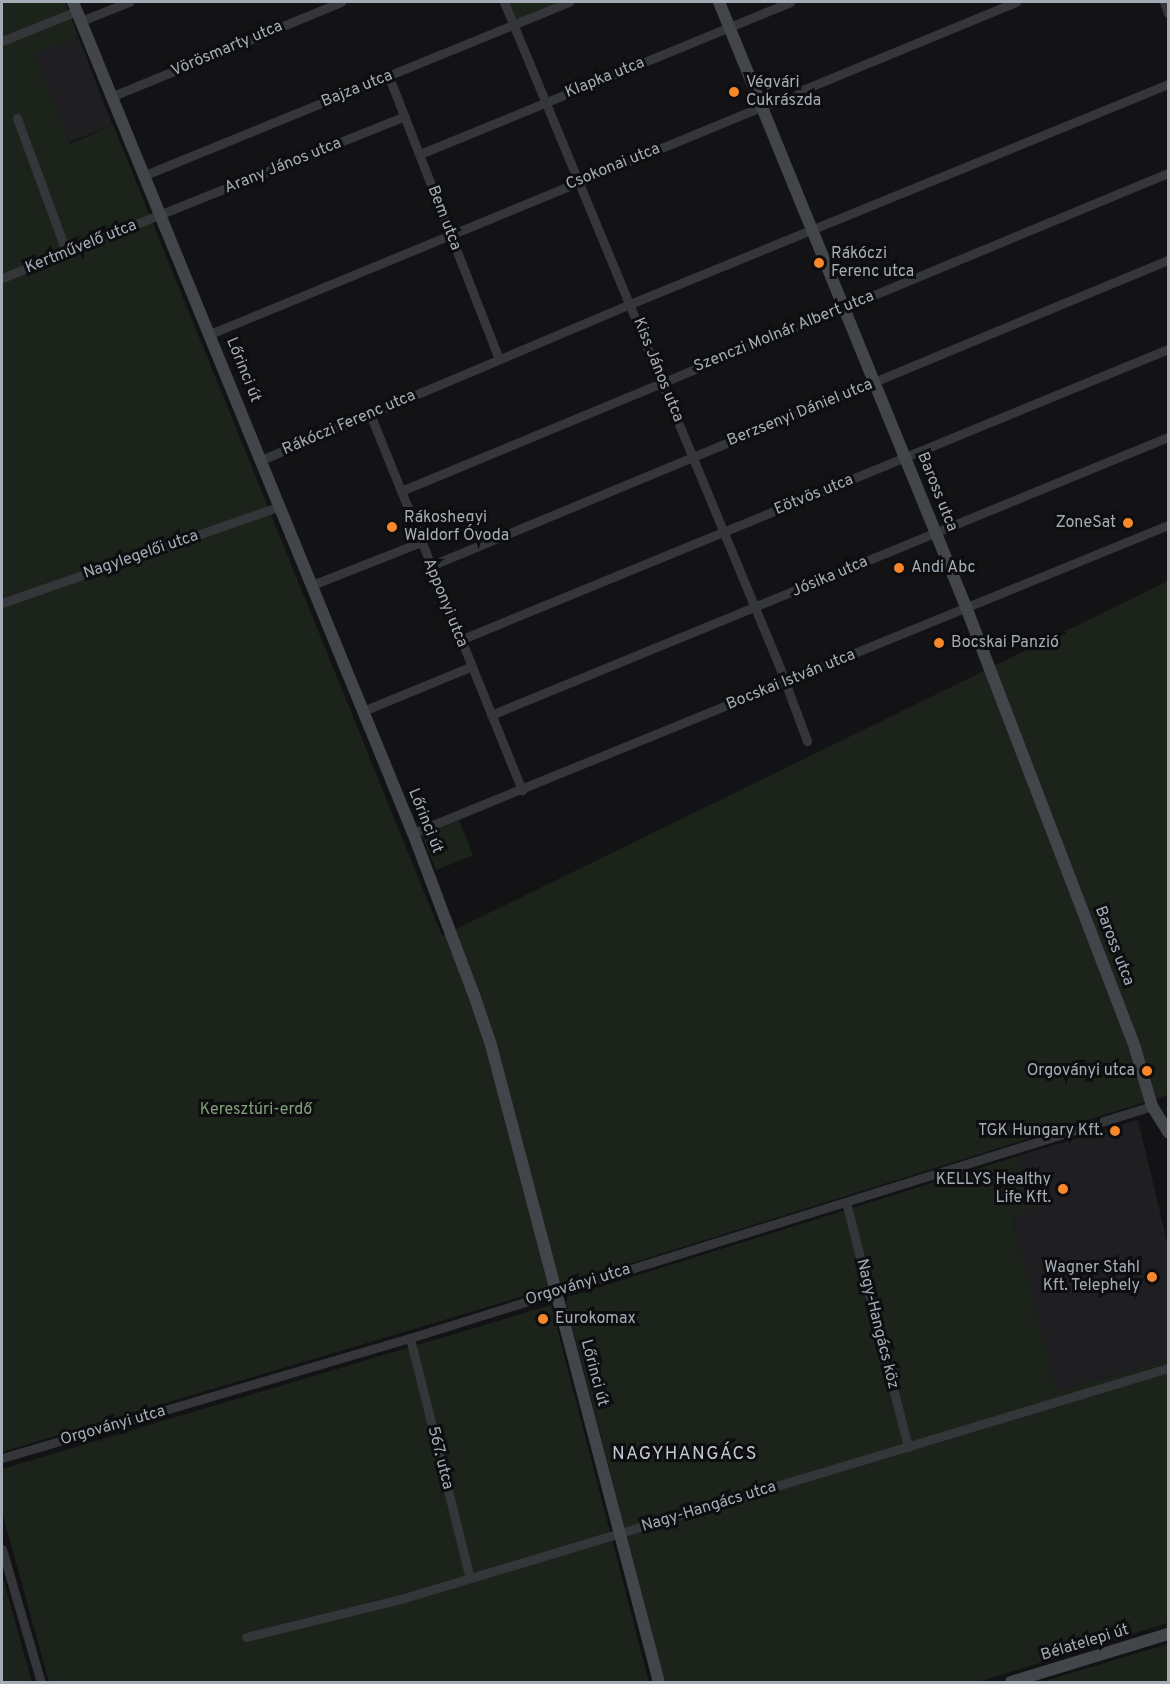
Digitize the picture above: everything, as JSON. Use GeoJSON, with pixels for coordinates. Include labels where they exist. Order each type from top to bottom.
{"type":"FeatureCollection","features":[{"type":"Feature","properties":{"kind":"street"},"geometry":{"type":"LineString","coordinates":[[2,41],[77,11],[129,2]]}},
{"type":"Feature","properties":{"kind":"street","name":"Vörösmarty utca"},"geometry":{"type":"LineString","coordinates":[[113,96],[341,2]]}},
{"type":"Feature","properties":{"kind":"street","name":"Kiss János utca"},"geometry":{"type":"LineString","coordinates":[[504,2],[663,382],[807,741]]}},
{"type":"Feature","properties":{"kind":"street","name":"Bajza utca"},"geometry":{"type":"LineString","coordinates":[[145,175],[569,2]]}},
{"type":"Feature","properties":{"kind":"street","name":"Baross utca"},"geometry":{"type":"LineString","coordinates":[[719,2],[966,608],[1135,1048],[1152,1106],[1168,1132]]}},
{"type":"Feature","properties":{"kind":"street","name":"Klapka utca"},"geometry":{"type":"LineString","coordinates":[[420,154],[790,2]]}},
{"type":"Feature","properties":{"kind":"street","name":"Csokonai utca"},"geometry":{"type":"LineString","coordinates":[[210,334],[1016,2]]}},
{"type":"Feature","properties":{"kind":"street"},"geometry":{"type":"LineString","coordinates":[[1164,2],[1168,13]]}},
{"type":"Feature","properties":{"kind":"street","name":"Lőrinci út"},"geometry":{"type":"LineString","coordinates":[[77,11],[413,833],[491,1045],[659,1683]]}},
{"type":"Feature","properties":{"kind":"street","name":"Bem utca"},"geometry":{"type":"LineString","coordinates":[[389,77],[499,359]]}},
{"type":"Feature","properties":{"kind":"street","name":"Rákóczi Ferenc utca"},"geometry":{"type":"LineString","coordinates":[[261,460],[630,304],[813,232],[1168,84]]}},
{"type":"Feature","properties":{"kind":"street","name":"Arany János utca"},"geometry":{"type":"LineString","coordinates":[[160,215],[405,116]]}},
{"type":"Feature","properties":{"kind":"street"},"geometry":{"type":"LineString","coordinates":[[17,118],[67,254]]}},
{"type":"Feature","properties":{"kind":"street","name":"Szenczi Molnár Albert utca"},"geometry":{"type":"LineString","coordinates":[[400,491],[1168,173]]}},
{"type":"Feature","properties":{"kind":"street","name":"Kertművelő utca"},"geometry":{"type":"LineString","coordinates":[[2,278],[160,215]]}},
{"type":"Feature","properties":{"kind":"street","name":"Berzsenyi Dániel utca"},"geometry":{"type":"LineString","coordinates":[[430,566],[1168,260]]}},
{"type":"Feature","properties":{"kind":"street","name":"Eötvös utca"},"geometry":{"type":"LineString","coordinates":[[460,640],[1168,349]]}},
{"type":"Feature","properties":{"kind":"street","name":"Apponyi utca"},"geometry":{"type":"LineString","coordinates":[[370,414],[470,667],[522,790]]}},
{"type":"Feature","properties":{"kind":"street","name":"Jósika utca"},"geometry":{"type":"LineString","coordinates":[[491,715],[1168,437]]}},
{"type":"Feature","properties":{"kind":"street","name":"Nagylegelői utca"},"geometry":{"type":"LineString","coordinates":[[2,603],[280,506]]}},
{"type":"Feature","properties":{"kind":"street","name":"Bocskai István utca"},"geometry":{"type":"LineString","coordinates":[[413,833],[1168,525]]}},
{"type":"Feature","properties":{"kind":"street"},"geometry":{"type":"LineString","coordinates":[[312,585],[421,542]]}},
{"type":"Feature","properties":{"kind":"street"},"geometry":{"type":"LineString","coordinates":[[363,711],[470,667]]}},
{"type":"Feature","properties":{"kind":"street","name":"Orgoványi utca"},"geometry":{"type":"LineString","coordinates":[[2,1458],[410,1338],[1152,1106]]}},
{"type":"Feature","properties":{"kind":"street","name":"Nagy-Hangács köz"},"geometry":{"type":"LineString","coordinates":[[846,1202],[908,1447]]}},
{"type":"Feature","properties":{"kind":"street","name":"567. utca"},"geometry":{"type":"LineString","coordinates":[[410,1338],[470,1578]]}},
{"type":"Feature","properties":{"kind":"street","name":"Nagy-Hangács utca"},"geometry":{"type":"LineString","coordinates":[[246,1637],[470,1578],[1168,1368]]}},
{"type":"Feature","properties":{"kind":"street"},"geometry":{"type":"LineString","coordinates":[[2,1549],[40,1683]]}},
{"type":"Feature","properties":{"kind":"street","name":"Bélatelepi út"},"geometry":{"type":"LineString","coordinates":[[1011,1683],[1168,1634]]}},
{"type":"Feature","properties":{"kind":"shaded area"},"geometry":{"type":"Polygon","coordinates":[[[78,36],[112,126],[68,143],[33,53],[78,36]]]}},
{"type":"Feature","properties":{"kind":"shaded area"},"geometry":{"type":"Polygon","coordinates":[[[1138,1120],[1168,1246],[1168,1360],[1057,1392],[1012,1218],[1030,1211],[1018,1156],[1138,1120]]]}},
{"type":"Feature","properties":{"kind":"green space","name":"Keresztúri-erdő"},"geometry":{"type":"Polygon","coordinates":[[[2,2],[65,2],[78,36],[34,54],[70,144],[113,125],[442,936],[1168,581],[1168,1095],[571,1282],[2,1452],[2,2]]]}},
{"type":"Feature","properties":{"kind":"green space"},"geometry":{"type":"Polygon","coordinates":[[[504,2],[569,2],[513,25],[504,2]]]}},
{"type":"Feature","properties":{"kind":"green space"},"geometry":{"type":"Polygon","coordinates":[[[459,820],[473,855],[436,870],[422,835],[459,820]]]}},
{"type":"Feature","properties":{"kind":"green space"},"geometry":{"type":"Polygon","coordinates":[[[1018,1156],[1030,1211],[1012,1218],[1057,1392],[1168,1360],[1168,1623],[978,1682],[665,1682],[565,1298],[1018,1156]]]}},
{"type":"Feature","properties":{"kind":"green space"},"geometry":{"type":"Polygon","coordinates":[[[551,1305],[649,1682],[49,1682],[2,1512],[2,1469],[551,1305]]]}},
{"type":"Feature","properties":{"kind":"green space"},"geometry":{"type":"Polygon","coordinates":[[[2,1575],[32,1682],[2,1682],[2,1575]]]}},
{"type":"Feature","properties":{"kind":"green space"},"geometry":{"type":"Polygon","coordinates":[[[1168,1644],[1168,1682],[1041,1682],[1168,1644]]]}},
{"type":"Feature","properties":{"kind":"place","name":"Végvári Cukrászda"},"geometry":{"type":"Point","coordinates":[734,92]}},
{"type":"Feature","properties":{"kind":"place","name":"Rákóczi Ferenc utca"},"geometry":{"type":"Point","coordinates":[819,263]}},
{"type":"Feature","properties":{"kind":"place","name":"ZoneSat"},"geometry":{"type":"Point","coordinates":[1128,523]}},
{"type":"Feature","properties":{"kind":"place","name":"Rákoshegyi Waldorf Óvoda"},"geometry":{"type":"Point","coordinates":[392,527]}},
{"type":"Feature","properties":{"kind":"place","name":"Andi Abc"},"geometry":{"type":"Point","coordinates":[899,568]}},
{"type":"Feature","properties":{"kind":"place","name":"Bocskai Panzió"},"geometry":{"type":"Point","coordinates":[939,643]}},
{"type":"Feature","properties":{"kind":"place","name":"Orgoványi utca"},"geometry":{"type":"Point","coordinates":[1147,1071]}},
{"type":"Feature","properties":{"kind":"place","name":"TGK Hungary Kft."},"geometry":{"type":"Point","coordinates":[1115,1131]}},
{"type":"Feature","properties":{"kind":"place","name":"KELLYS Healthy Life Kft."},"geometry":{"type":"Point","coordinates":[1063,1189]}},
{"type":"Feature","properties":{"kind":"place","name":"Wagner Stahl Kft. Telephely"},"geometry":{"type":"Point","coordinates":[1152,1277]}},
{"type":"Feature","properties":{"kind":"place","name":"Eurokomax"},"geometry":{"type":"Point","coordinates":[543,1319]}},
{"type":"Feature","properties":{"kind":"district","name":"NAGYHANGÁCS"},"geometry":{"type":"Point","coordinates":[685,1455]}}]}
